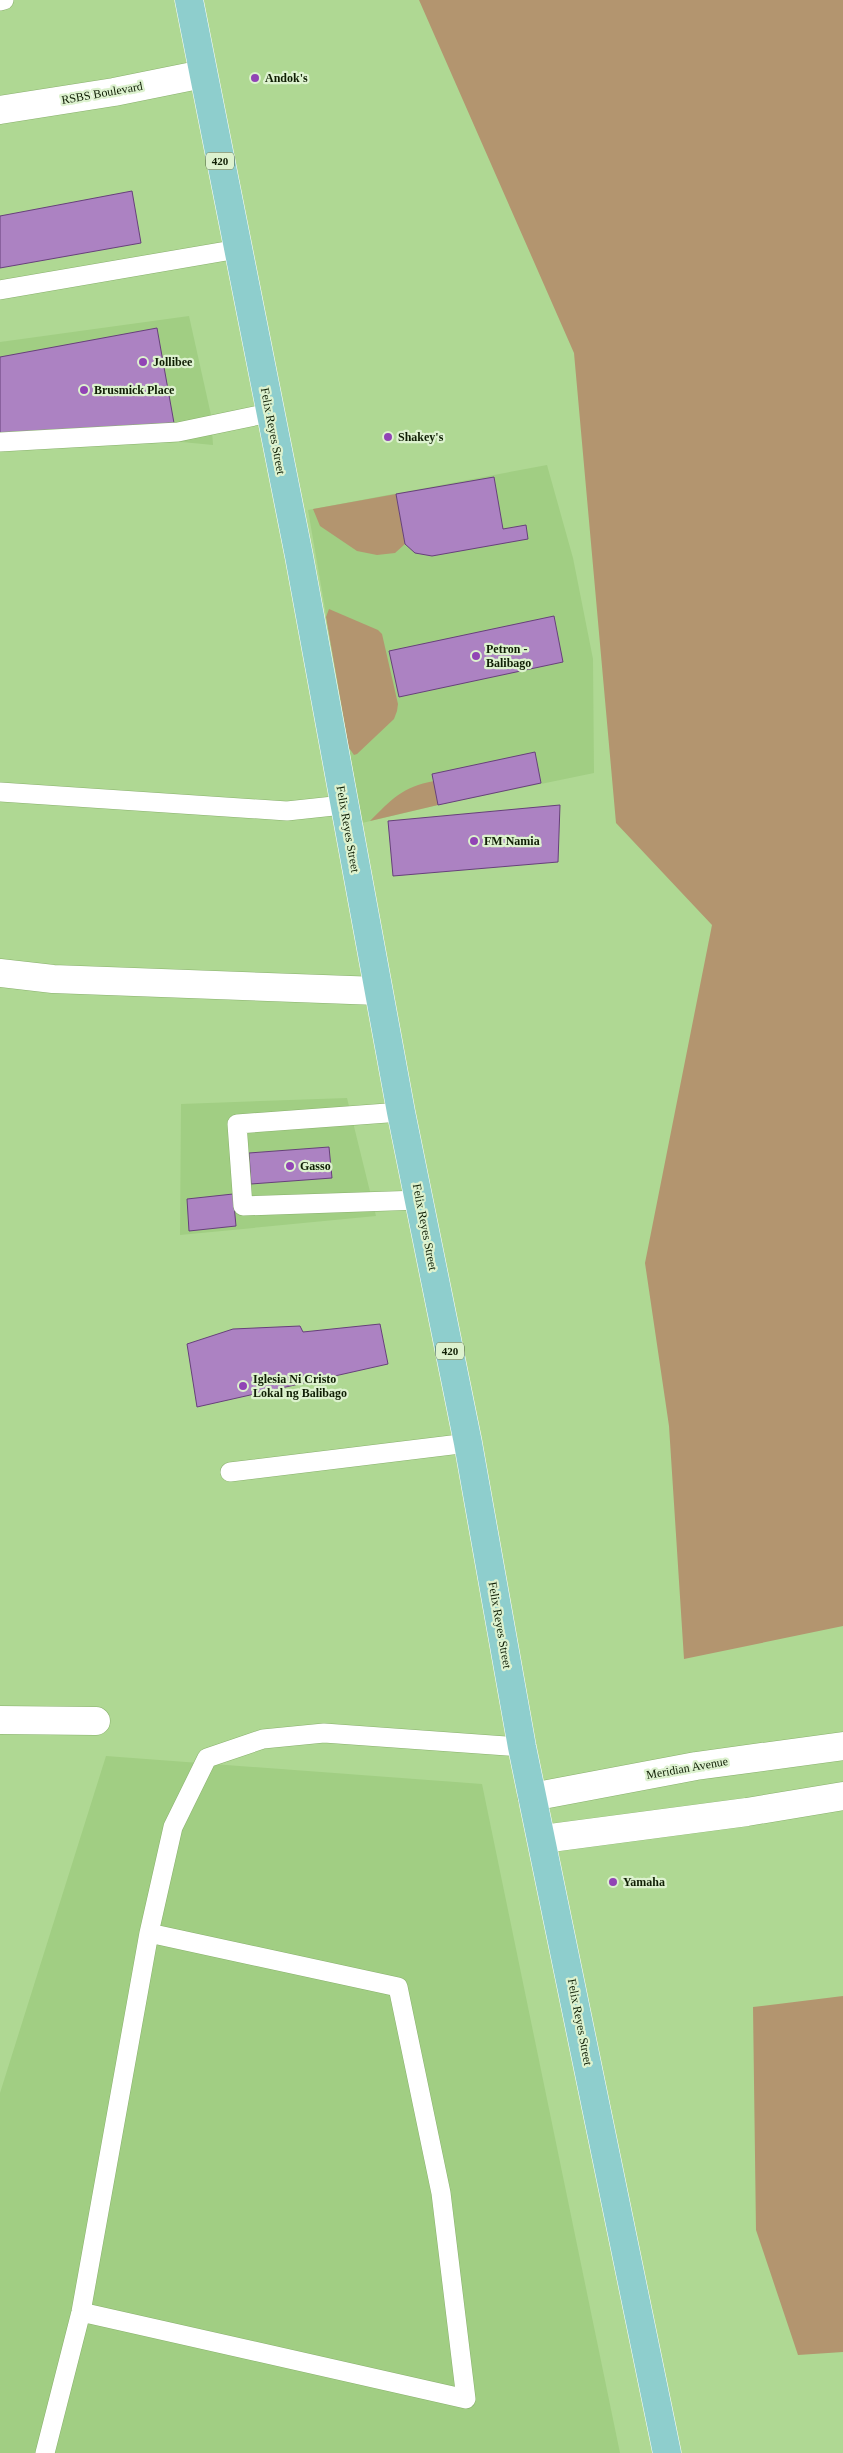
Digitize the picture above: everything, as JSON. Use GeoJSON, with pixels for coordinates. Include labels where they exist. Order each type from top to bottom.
{"type":"FeatureCollection","features":[{"type":"Feature","properties":{"kind":"main road","name":"Felix Reyes Street"},"geometry":{"type":"LineString","coordinates":[[189,0],[269,413],[299,556],[401,1112],[468,1443],[522,1747],[543,1839],[667,2453]]}},
{"type":"Feature","properties":{"kind":"street","name":"RSBS Boulevard"},"geometry":{"type":"LineString","coordinates":[[0,110],[114,92],[203,74]]}},
{"type":"Feature","properties":{"kind":"street"},"geometry":{"type":"LineString","coordinates":[[0,973],[52,979],[378,991]]}},
{"type":"Feature","properties":{"kind":"street"},"geometry":{"type":"LineString","coordinates":[[0,1720],[96,1721]]}},
{"type":"Feature","properties":{"kind":"street","name":"Meridian Avenue"},"geometry":{"type":"LineString","coordinates":[[532,1797],[696,1766],[843,1746]]}},
{"type":"Feature","properties":{"kind":"street"},"geometry":{"type":"LineString","coordinates":[[543,1839],[747,1812],[843,1796]]}},
{"type":"Feature","properties":{"kind":"lane"},"geometry":{"type":"LineString","coordinates":[[0,1],[4,0]]}},
{"type":"Feature","properties":{"kind":"lane"},"geometry":{"type":"LineString","coordinates":[[0,290],[238,249]]}},
{"type":"Feature","properties":{"kind":"lane"},"geometry":{"type":"LineString","coordinates":[[0,442],[178,432],[269,413]]}},
{"type":"Feature","properties":{"kind":"lane"},"geometry":{"type":"LineString","coordinates":[[0,792],[288,811],[344,805]]}},
{"type":"Feature","properties":{"kind":"lane"},"geometry":{"type":"LineString","coordinates":[[401,1112],[237,1124],[243,1206],[420,1200]]}},
{"type":"Feature","properties":{"kind":"lane"},"geometry":{"type":"LineString","coordinates":[[230,1472],[468,1443]]}},
{"type":"Feature","properties":{"kind":"lane"},"geometry":{"type":"LineString","coordinates":[[45,2453],[80,2312],[149,1933],[173,1827],[207,1758],[263,1739],[324,1733],[522,1747]]}},
{"type":"Feature","properties":{"kind":"lane"},"geometry":{"type":"LineString","coordinates":[[80,2312],[466,2399],[441,2193],[398,1987],[149,1933]]}},
{"type":"Feature","properties":{"kind":"shaded area"},"geometry":{"type":"Polygon","coordinates":[[[419,0],[843,0],[843,1626],[684,1659],[669,1426],[645,1263],[712,925],[616,823],[574,353],[419,0]]]}},
{"type":"Feature","properties":{"kind":"shaded area","name":"Brusmick Place"},"geometry":{"type":"Polygon","coordinates":[[[189,316],[211,415],[213,445],[182,442],[9,449],[0,452],[0,342],[189,316]]]}},
{"type":"Feature","properties":{"kind":"shaded area"},"geometry":{"type":"Polygon","coordinates":[[[547,465],[573,558],[593,659],[594,773],[438,805],[362,823],[308,510],[547,465]]]}},
{"type":"Feature","properties":{"kind":"shaded area"},"geometry":{"type":"Polygon","coordinates":[[[396,494],[405,544],[395,553],[377,555],[357,551],[320,526],[313,509],[396,494]]]}},
{"type":"Feature","properties":{"kind":"shaded area"},"geometry":{"type":"Polygon","coordinates":[[[329,609],[378,630],[382,634],[398,704],[394,719],[354,755],[349,748],[326,617],[329,609]]]}},
{"type":"Feature","properties":{"kind":"shaded area"},"geometry":{"type":"Polygon","coordinates":[[[434,781],[438,805],[370,821],[405,790],[434,781]]]}},
{"type":"Feature","properties":{"kind":"shaded area"},"geometry":{"type":"Polygon","coordinates":[[[347,1098],[376,1216],[180,1235],[181,1104],[347,1098]]]}},
{"type":"Feature","properties":{"kind":"shaded area"},"geometry":{"type":"Polygon","coordinates":[[[106,1756],[482,1784],[620,2453],[0,2453],[0,2093],[106,1756]]]}},
{"type":"Feature","properties":{"kind":"shaded area"},"geometry":{"type":"Polygon","coordinates":[[[843,1996],[843,2352],[798,2355],[756,2230],[753,2007],[843,1996]]]}},
{"type":"Feature","properties":{"kind":"building"},"geometry":{"type":"Polygon","coordinates":[[[132,191],[141,243],[0,268],[0,216],[132,191]]]}},
{"type":"Feature","properties":{"kind":"building","name":"Brusmick Place"},"geometry":{"type":"Polygon","coordinates":[[[157,328],[174,423],[0,434],[0,357],[157,328]]]}},
{"type":"Feature","properties":{"kind":"building"},"geometry":{"type":"Polygon","coordinates":[[[494,477],[503,529],[526,525],[528,539],[432,556],[415,553],[405,544],[396,494],[494,477]]]}},
{"type":"Feature","properties":{"kind":"building","name":"Petron - Balibago"},"geometry":{"type":"Polygon","coordinates":[[[554,616],[563,662],[399,697],[389,651],[554,616]]]}},
{"type":"Feature","properties":{"kind":"building"},"geometry":{"type":"Polygon","coordinates":[[[535,752],[541,783],[438,805],[432,774],[535,752]]]}},
{"type":"Feature","properties":{"kind":"building","name":"FM Namia"},"geometry":{"type":"Polygon","coordinates":[[[560,805],[558,862],[393,876],[388,821],[560,805]]]}},
{"type":"Feature","properties":{"kind":"building","name":"Gasso"},"geometry":{"type":"Polygon","coordinates":[[[329,1147],[332,1178],[251,1184],[249,1153],[329,1147]]]}},
{"type":"Feature","properties":{"kind":"building"},"geometry":{"type":"Polygon","coordinates":[[[233,1194],[236,1226],[189,1231],[187,1199],[233,1194]]]}},
{"type":"Feature","properties":{"kind":"building","name":"Iglesia Ni Cristo Lokal ng Balibago"},"geometry":{"type":"Polygon","coordinates":[[[380,1324],[388,1364],[197,1407],[187,1344],[233,1329],[300,1326],[303,1332],[380,1324]]]}},
{"type":"Feature","properties":{"kind":"place","name":"Andok's"},"geometry":{"type":"Point","coordinates":[255,78]}},
{"type":"Feature","properties":{"kind":"place","name":"Jollibee"},"geometry":{"type":"Point","coordinates":[143,362]}},
{"type":"Feature","properties":{"kind":"place","name":"Brusmick Place"},"geometry":{"type":"Point","coordinates":[84,390]}},
{"type":"Feature","properties":{"kind":"place","name":"Shakey's"},"geometry":{"type":"Point","coordinates":[388,437]}},
{"type":"Feature","properties":{"kind":"place","name":"Petron - Balibago"},"geometry":{"type":"Point","coordinates":[476,656]}},
{"type":"Feature","properties":{"kind":"place","name":"FM Namia"},"geometry":{"type":"Point","coordinates":[474,841]}},
{"type":"Feature","properties":{"kind":"place","name":"Gasso"},"geometry":{"type":"Point","coordinates":[290,1166]}},
{"type":"Feature","properties":{"kind":"place","name":"Iglesia Ni Cristo Lokal ng Balibago"},"geometry":{"type":"Point","coordinates":[243,1386]}},
{"type":"Feature","properties":{"kind":"place","name":"Yamaha"},"geometry":{"type":"Point","coordinates":[613,1882]}}]}
